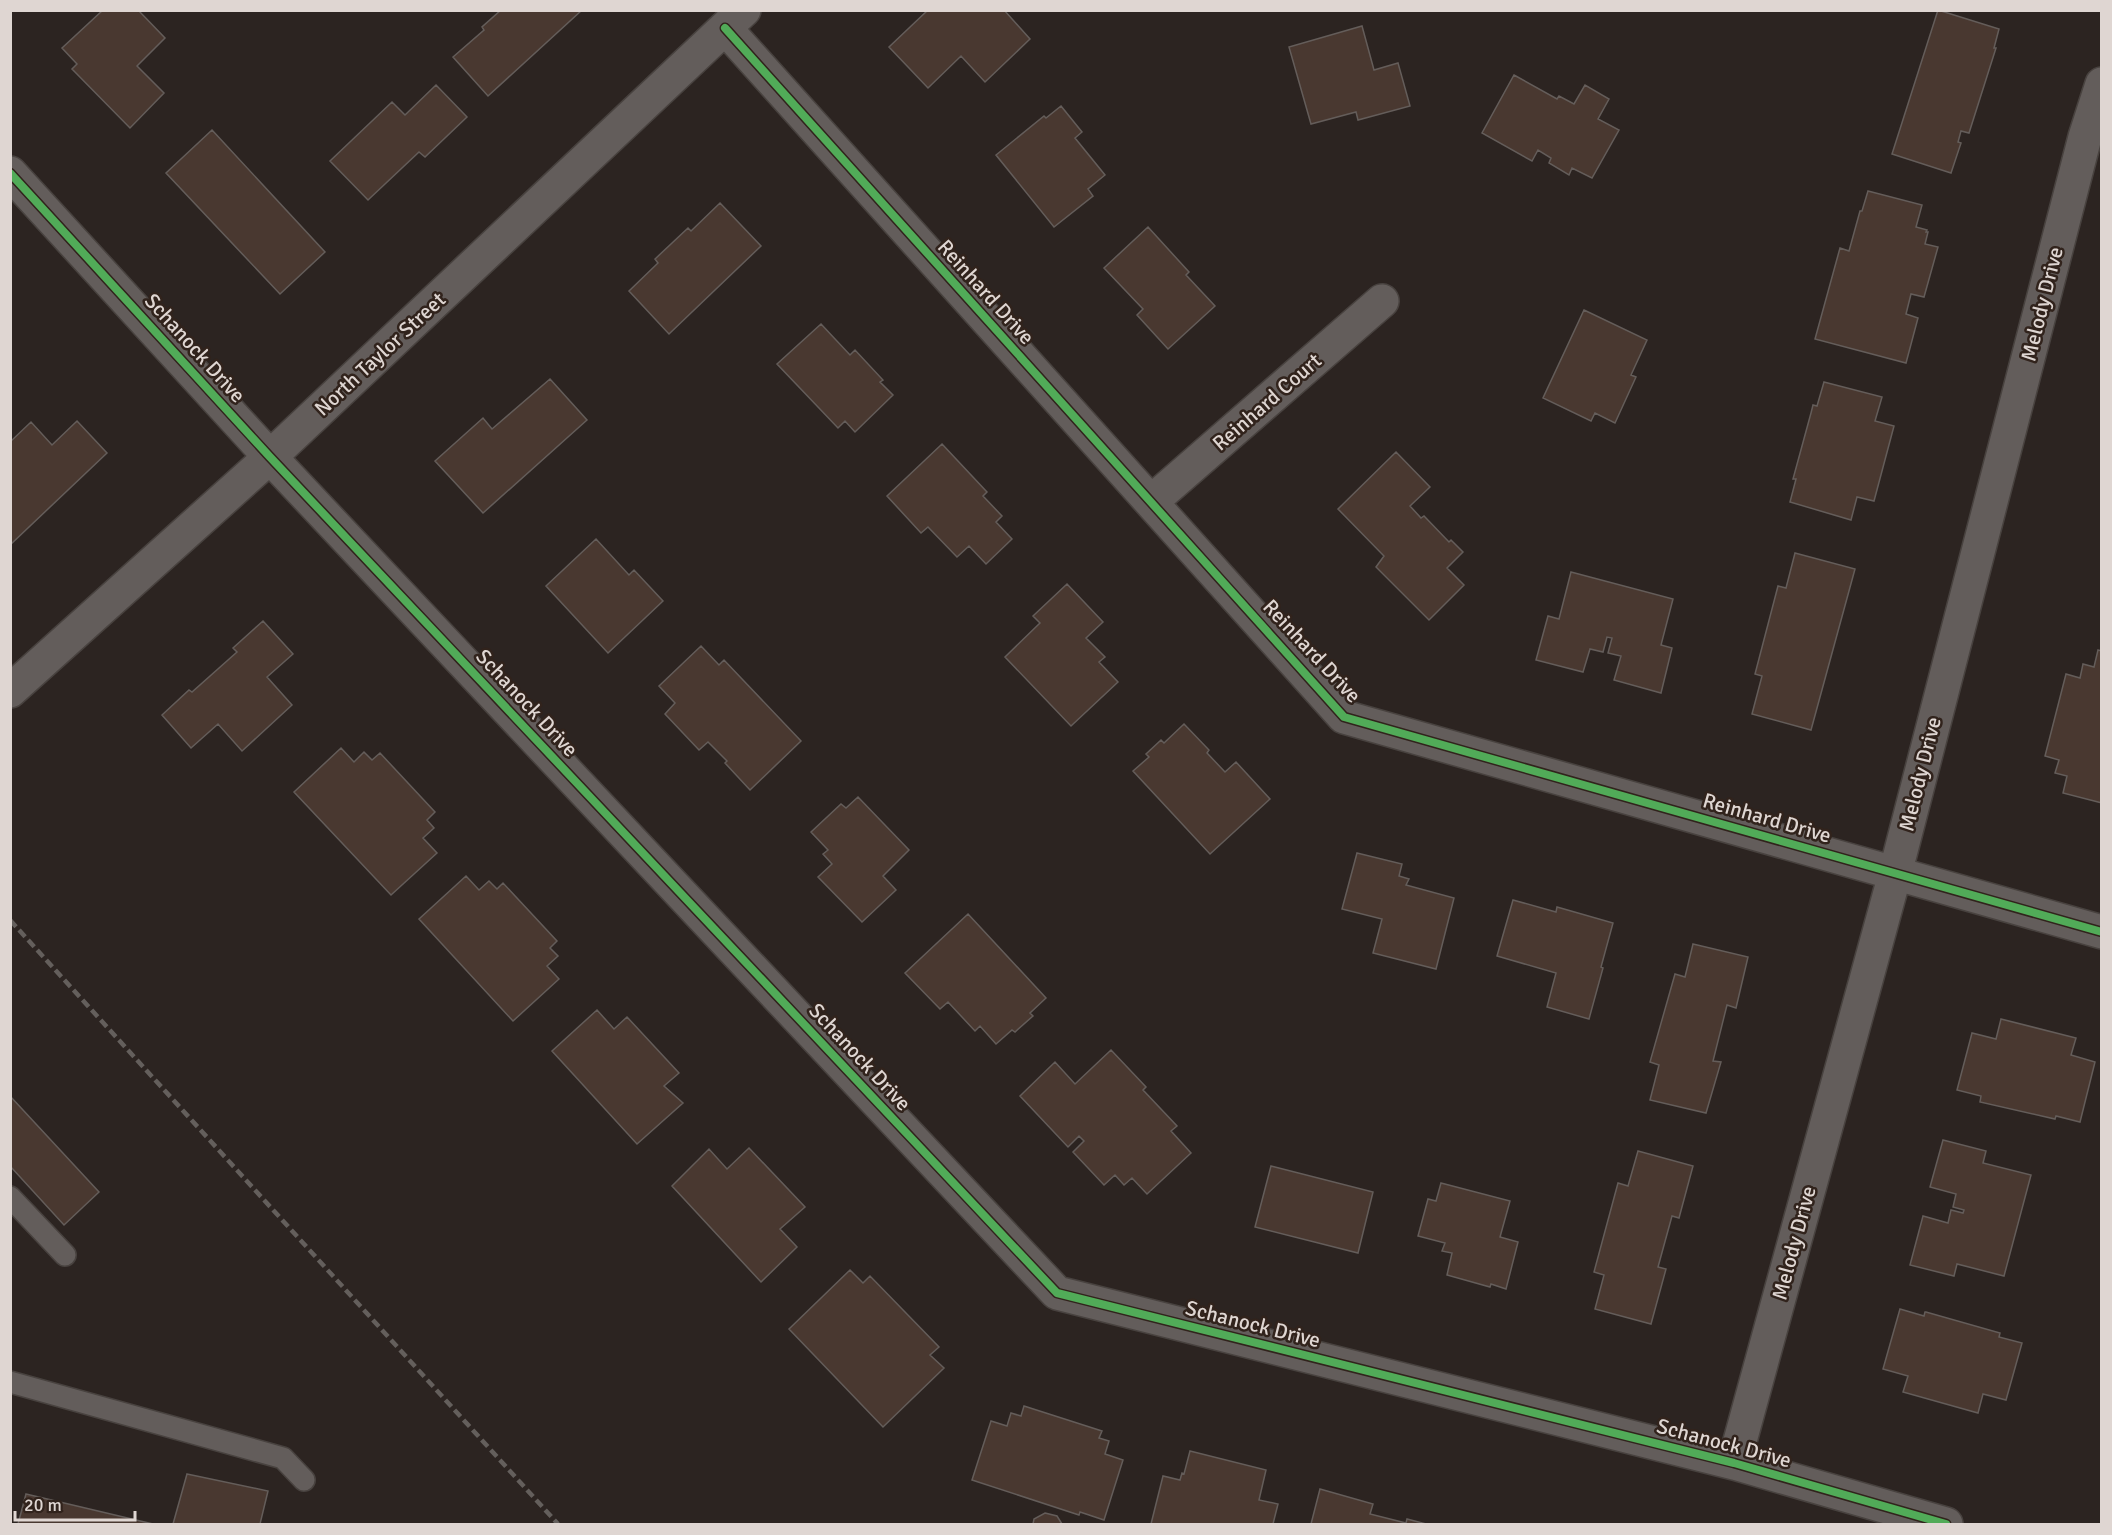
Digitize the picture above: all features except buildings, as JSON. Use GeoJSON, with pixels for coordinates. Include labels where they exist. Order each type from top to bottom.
{"type":"FeatureCollection","features":[{"type":"Feature","properties":{"kind":"street","name":"North Taylor Street"},"geometry":{"type":"LineString","coordinates":[[10,691],[270,458],[734,19]]}},
{"type":"Feature","properties":{"kind":"street","name":"Reinhard Drive"},"geometry":{"type":"LineString","coordinates":[[734,19],[1151,502],[1344,717],[2102,932]]}},
{"type":"Feature","properties":{"kind":"street","name":"Melody Drive"},"geometry":{"type":"LineString","coordinates":[[1734,1463],[1895,873],[2085,137],[2102,84]]}},
{"type":"Feature","properties":{"kind":"street","name":"Schanock Drive"},"geometry":{"type":"LineString","coordinates":[[10,173],[270,458],[1057,1293],[1734,1463],[1946,1524]]}},
{"type":"Feature","properties":{"kind":"street","name":"Reinhard Court"},"geometry":{"type":"LineString","coordinates":[[1151,502],[1382,301]]}},
{"type":"Feature","properties":{"kind":"lane"},"geometry":{"type":"LineString","coordinates":[[10,1197],[65,1255]]}},
{"type":"Feature","properties":{"kind":"lane"},"geometry":{"type":"LineString","coordinates":[[10,1382],[283,1458],[304,1480]]}},
{"type":"Feature","properties":{"kind":"railway"},"geometry":{"type":"LineString","coordinates":[[10,920],[558,1524]]}},
{"type":"Feature","properties":{"kind":"cycle path"},"geometry":{"type":"LineString","coordinates":[[725,28],[1344,717],[2102,932]]}},
{"type":"Feature","properties":{"kind":"cycle path"},"geometry":{"type":"LineString","coordinates":[[10,173],[270,457],[1057,1293],[1734,1463],[1946,1524]]}}]}
